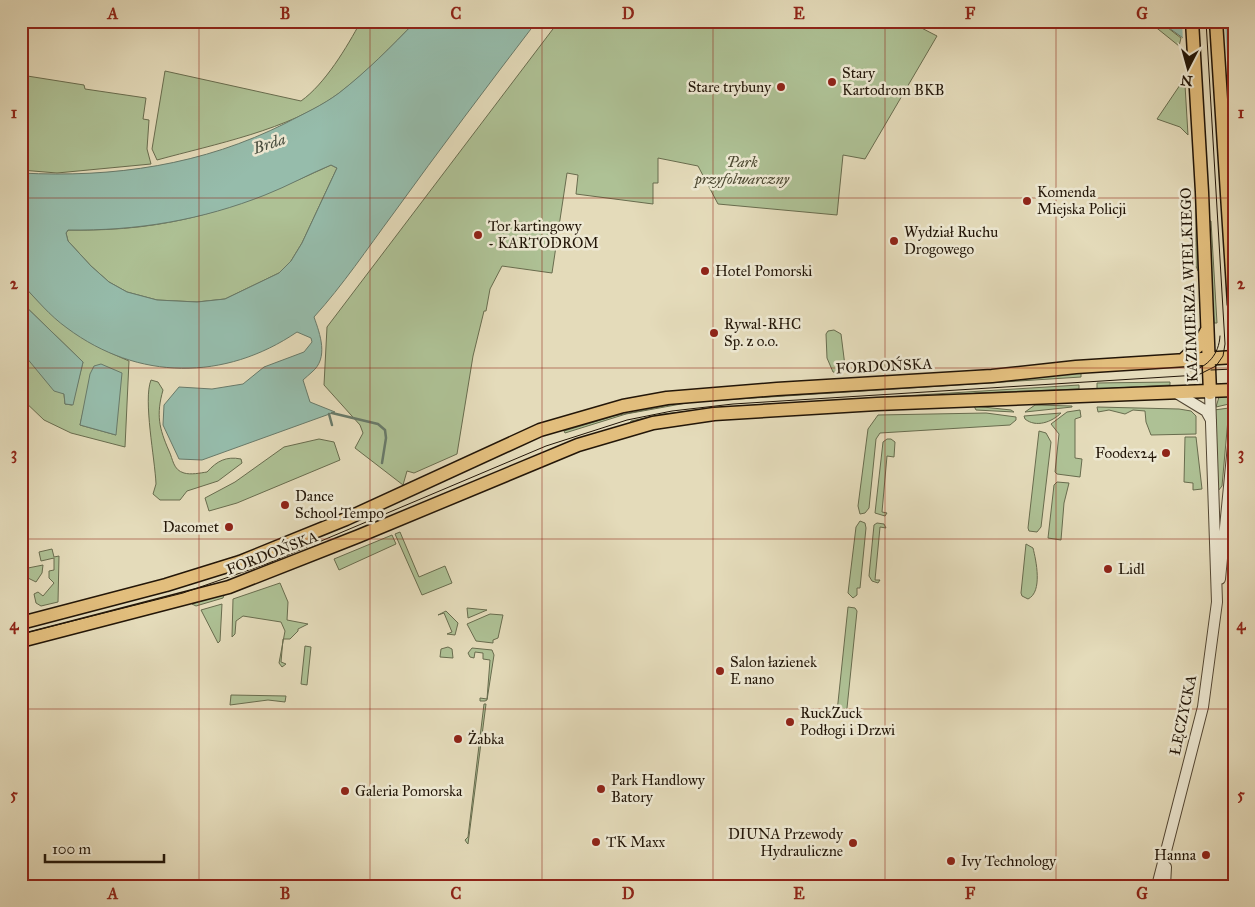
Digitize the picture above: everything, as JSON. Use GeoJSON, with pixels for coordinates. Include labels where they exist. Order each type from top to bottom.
{"type":"FeatureCollection","features":[{"type":"Feature","properties":{"kind":"main road","name":"KAZIMIERZA WIELKIEGO"},"geometry":{"type":"LineString","coordinates":[[1192,21],[1210,392]]}},
{"type":"Feature","properties":{"kind":"main road"},"geometry":{"type":"LineString","coordinates":[[1216,21],[1234,304]]}},
{"type":"Feature","properties":{"kind":"main road"},"geometry":{"type":"LineString","coordinates":[[1183,360],[1198,346],[1208,328]]}},
{"type":"Feature","properties":{"kind":"main road","name":"FORDOŃSKA"},"geometry":{"type":"LineString","coordinates":[[21,623],[166,585],[240,562],[346,519],[519,438],[604,410],[667,398],[1234,357]]}},
{"type":"Feature","properties":{"kind":"main road"},"geometry":{"type":"LineString","coordinates":[[1178,394],[1234,390]]}},
{"type":"Feature","properties":{"kind":"main road","name":"FORDOŃSKA"},"geometry":{"type":"LineString","coordinates":[[21,641],[229,587],[282,568],[591,440],[630,428],[677,418],[714,414],[876,404],[1178,394]]}},
{"type":"Feature","properties":{"kind":"street","name":"ŁĘCZYCKA"},"geometry":{"type":"LineString","coordinates":[[1210,392],[1217,592]]}},
{"type":"Feature","properties":{"kind":"street"},"geometry":{"type":"LineString","coordinates":[[1178,394],[1206,411],[1211,420]]}},
{"type":"Feature","properties":{"kind":"street","name":"ŁĘCZYCKA"},"geometry":{"type":"LineString","coordinates":[[1156,886],[1203,707],[1217,592],[1222,572],[1234,435]]}},
{"type":"Feature","properties":{"kind":"street","name":"ŁĘCZYCKA"},"geometry":{"type":"LineString","coordinates":[[1165,886],[1168,842]]}},
{"type":"Feature","properties":{"kind":"green space"},"geometry":{"type":"Polygon","coordinates":[[[361,21],[416,21],[359,77],[319,107],[274,126],[227,142],[157,160],[152,149],[165,71],[301,101],[327,75],[361,21]]]}},
{"type":"Feature","properties":{"kind":"green space","name":"Tor kartingowy - KARTODROM"},"geometry":{"type":"Polygon","coordinates":[[[559,21],[908,21],[937,36],[865,159],[843,155],[837,215],[718,204],[698,166],[658,158],[658,183],[653,183],[653,204],[576,194],[578,175],[567,173],[552,273],[502,266],[490,289],[486,311],[484,311],[473,356],[457,454],[414,473],[407,471],[403,485],[355,448],[363,433],[360,425],[324,385],[327,327],[559,21]]]}},
{"type":"Feature","properties":{"kind":"green space"},"geometry":{"type":"Polygon","coordinates":[[[1148,21],[1159,21],[1181,38],[1179,46],[1148,21]]]}},
{"type":"Feature","properties":{"kind":"green space"},"geometry":{"type":"Polygon","coordinates":[[[21,75],[84,85],[85,89],[146,98],[143,119],[149,120],[147,149],[151,164],[57,173],[21,170],[21,75]]]}},
{"type":"Feature","properties":{"kind":"green space"},"geometry":{"type":"Polygon","coordinates":[[[1180,85],[1185,85],[1188,135],[1180,127],[1157,119],[1180,85]]]}},
{"type":"Feature","properties":{"kind":"green space"},"geometry":{"type":"Polygon","coordinates":[[[331,165],[337,168],[302,243],[291,261],[279,273],[225,299],[197,302],[157,300],[127,292],[109,282],[68,241],[66,233],[68,230],[106,230],[140,227],[173,222],[204,214],[265,194],[331,165]]]}},
{"type":"Feature","properties":{"kind":"green space"},"geometry":{"type":"Polygon","coordinates":[[[1197,205],[1198,271],[1196,266],[1197,205]]]}},
{"type":"Feature","properties":{"kind":"green space"},"geometry":{"type":"Polygon","coordinates":[[[1207,221],[1211,221],[1217,323],[1214,323],[1207,221]]]}},
{"type":"Feature","properties":{"kind":"green space"},"geometry":{"type":"Polygon","coordinates":[[[21,283],[70,329],[97,346],[129,361],[125,447],[71,433],[44,420],[21,398],[21,351],[64,394],[65,404],[72,405],[83,362],[21,302],[21,283]],[[84,408],[80,425],[116,435],[84,408]]]}},
{"type":"Feature","properties":{"kind":"green space"},"geometry":{"type":"Polygon","coordinates":[[[834,330],[841,334],[845,366],[838,373],[833,372],[827,358],[826,334],[828,331],[834,330]]]}},
{"type":"Feature","properties":{"kind":"green space"},"geometry":{"type":"Polygon","coordinates":[[[877,361],[895,362],[898,365],[897,368],[861,373],[855,370],[855,367],[877,361]]]}},
{"type":"Feature","properties":{"kind":"green space"},"geometry":{"type":"Polygon","coordinates":[[[1081,371],[1081,377],[692,402],[626,414],[565,433],[564,431],[614,416],[700,399],[1081,371]]]}},
{"type":"Feature","properties":{"kind":"green space"},"geometry":{"type":"Polygon","coordinates":[[[151,380],[158,382],[163,390],[159,414],[161,428],[174,464],[180,472],[195,474],[207,472],[218,462],[226,459],[241,459],[242,463],[218,481],[187,491],[180,500],[160,500],[153,494],[156,484],[148,401],[151,380]]]}},
{"type":"Feature","properties":{"kind":"green space"},"geometry":{"type":"Polygon","coordinates":[[[1170,382],[1170,385],[1097,389],[1097,383],[1170,382]]]}},
{"type":"Feature","properties":{"kind":"green space"},"geometry":{"type":"Polygon","coordinates":[[[1079,385],[1079,389],[976,393],[946,398],[629,424],[631,421],[663,414],[726,407],[1079,385]]]}},
{"type":"Feature","properties":{"kind":"green space"},"geometry":{"type":"Polygon","coordinates":[[[1228,396],[1229,404],[1216,407],[1219,397],[1228,396]]]}},
{"type":"Feature","properties":{"kind":"green space"},"geometry":{"type":"Polygon","coordinates":[[[1035,405],[1072,406],[1072,407],[1025,412],[1035,405]]]}},
{"type":"Feature","properties":{"kind":"green space"},"geometry":{"type":"Polygon","coordinates":[[[974,406],[1011,410],[1014,412],[976,410],[974,406]]]}},
{"type":"Feature","properties":{"kind":"green space"},"geometry":{"type":"Polygon","coordinates":[[[1097,407],[1191,411],[1196,416],[1196,434],[1151,435],[1146,422],[1145,411],[1133,410],[1125,414],[1109,410],[1098,412],[1097,407]]]}},
{"type":"Feature","properties":{"kind":"green space"},"geometry":{"type":"Polygon","coordinates":[[[1229,408],[1222,486],[1218,491],[1214,410],[1229,408]]]}},
{"type":"Feature","properties":{"kind":"green space"},"geometry":{"type":"Polygon","coordinates":[[[1080,410],[1081,417],[1075,419],[1075,458],[1082,459],[1080,477],[1057,474],[1055,472],[1059,434],[1051,424],[1067,412],[1080,410]]]}},
{"type":"Feature","properties":{"kind":"green space"},"geometry":{"type":"Polygon","coordinates":[[[986,413],[1016,417],[1016,420],[1010,425],[880,433],[876,439],[869,508],[865,513],[860,514],[858,506],[868,429],[878,415],[986,413]]]}},
{"type":"Feature","properties":{"kind":"green space"},"geometry":{"type":"Polygon","coordinates":[[[1061,413],[1044,423],[1029,422],[1024,416],[1061,413]]]}},
{"type":"Feature","properties":{"kind":"green space"},"geometry":{"type":"Polygon","coordinates":[[[1039,431],[1046,433],[1051,442],[1041,527],[1037,532],[1029,531],[1028,528],[1039,431]]]}},
{"type":"Feature","properties":{"kind":"green space"},"geometry":{"type":"Polygon","coordinates":[[[1185,437],[1196,437],[1202,489],[1193,490],[1193,483],[1184,482],[1185,437]]]}},
{"type":"Feature","properties":{"kind":"green space"},"geometry":{"type":"Polygon","coordinates":[[[319,439],[334,442],[340,460],[237,503],[209,511],[205,498],[235,482],[284,447],[319,439]]]}},
{"type":"Feature","properties":{"kind":"green space"},"geometry":{"type":"Polygon","coordinates":[[[887,439],[895,442],[894,457],[887,456],[882,512],[887,513],[885,516],[875,513],[883,442],[887,439]]]}},
{"type":"Feature","properties":{"kind":"green space"},"geometry":{"type":"Polygon","coordinates":[[[1057,482],[1069,483],[1064,503],[1061,540],[1048,538],[1054,485],[1057,482]]]}},
{"type":"Feature","properties":{"kind":"green space"},"geometry":{"type":"Polygon","coordinates":[[[860,521],[865,523],[866,528],[860,588],[857,588],[857,595],[853,598],[848,593],[856,527],[860,521]]]}},
{"type":"Feature","properties":{"kind":"green space"},"geometry":{"type":"Polygon","coordinates":[[[877,523],[884,524],[886,528],[880,527],[875,580],[880,580],[878,583],[872,581],[869,576],[874,525],[877,523]]]}},
{"type":"Feature","properties":{"kind":"green space"},"geometry":{"type":"Polygon","coordinates":[[[400,532],[419,577],[445,566],[452,583],[422,595],[395,534],[400,532]]]}},
{"type":"Feature","properties":{"kind":"green space"},"geometry":{"type":"Polygon","coordinates":[[[392,535],[396,544],[339,570],[334,559],[392,535]]]}},
{"type":"Feature","properties":{"kind":"green space"},"geometry":{"type":"Polygon","coordinates":[[[1026,544],[1033,548],[1037,575],[1036,590],[1028,599],[1022,596],[1021,593],[1026,544]]]}},
{"type":"Feature","properties":{"kind":"green space"},"geometry":{"type":"Polygon","coordinates":[[[52,549],[54,557],[59,556],[58,602],[41,606],[36,603],[34,594],[38,592],[43,596],[54,583],[49,578],[49,571],[54,570],[54,558],[41,561],[39,552],[52,549]]]}},
{"type":"Feature","properties":{"kind":"green space"},"geometry":{"type":"Polygon","coordinates":[[[43,565],[42,573],[36,582],[24,576],[28,568],[43,565]]]}},
{"type":"Feature","properties":{"kind":"green space"},"geometry":{"type":"Polygon","coordinates":[[[280,583],[288,602],[287,620],[308,624],[298,629],[290,639],[284,639],[285,631],[281,622],[243,616],[236,621],[235,634],[232,637],[233,599],[280,583]]]}},
{"type":"Feature","properties":{"kind":"green space"},"geometry":{"type":"Polygon","coordinates":[[[225,593],[223,598],[196,606],[192,604],[225,593]]]}},
{"type":"Feature","properties":{"kind":"green space"},"geometry":{"type":"Polygon","coordinates":[[[222,604],[220,641],[218,643],[201,610],[222,604]]]}},
{"type":"Feature","properties":{"kind":"green space"},"geometry":{"type":"Polygon","coordinates":[[[848,607],[855,608],[857,611],[847,708],[841,715],[837,712],[848,607]]]}},
{"type":"Feature","properties":{"kind":"green space"},"geometry":{"type":"Polygon","coordinates":[[[467,608],[487,610],[468,618],[467,608]]]}},
{"type":"Feature","properties":{"kind":"green space"},"geometry":{"type":"Polygon","coordinates":[[[446,611],[458,623],[455,635],[447,634],[452,632],[444,613],[438,615],[446,611]]]}},
{"type":"Feature","properties":{"kind":"green space"},"geometry":{"type":"Polygon","coordinates":[[[490,614],[503,615],[498,638],[493,640],[493,643],[476,641],[467,624],[490,614]]]}},
{"type":"Feature","properties":{"kind":"green space"},"geometry":{"type":"Polygon","coordinates":[[[283,644],[281,662],[286,664],[282,667],[279,663],[283,644]]]}},
{"type":"Feature","properties":{"kind":"green space"},"geometry":{"type":"Polygon","coordinates":[[[305,646],[311,647],[307,685],[301,684],[305,646]]]}},
{"type":"Feature","properties":{"kind":"green space"},"geometry":{"type":"Polygon","coordinates":[[[448,647],[452,649],[453,658],[440,657],[441,649],[448,647]]]}},
{"type":"Feature","properties":{"kind":"green space"},"geometry":{"type":"Polygon","coordinates":[[[472,648],[492,650],[494,655],[487,700],[485,701],[480,701],[480,698],[487,699],[490,660],[483,659],[483,653],[475,652],[474,658],[470,657],[468,653],[472,648]]]}},
{"type":"Feature","properties":{"kind":"green space"},"geometry":{"type":"Polygon","coordinates":[[[231,695],[286,696],[285,702],[268,700],[230,705],[231,695]]]}},
{"type":"Feature","properties":{"kind":"green space"},"geometry":{"type":"Polygon","coordinates":[[[484,704],[486,704],[468,844],[465,840],[468,837],[484,704]]]}},
{"type":"Feature","properties":{"kind":"water","name":"Brda"},"geometry":{"type":"Polygon","coordinates":[[[416,21],[537,21],[446,141],[345,280],[314,317],[322,346],[322,353],[317,366],[303,380],[310,402],[335,412],[202,460],[179,459],[163,425],[164,405],[179,387],[212,389],[243,384],[264,367],[304,352],[312,342],[311,338],[297,332],[269,348],[241,360],[211,366],[182,368],[152,365],[123,358],[94,345],[61,323],[21,283],[21,173],[90,173],[157,166],[190,159],[255,137],[286,123],[333,97],[369,68],[416,21]],[[331,165],[265,195],[241,204],[193,217],[144,226],[68,230],[66,233],[68,241],[109,282],[127,292],[157,300],[197,302],[225,299],[279,273],[291,261],[302,243],[337,168],[331,165]]]}},
{"type":"Feature","properties":{"kind":"water"},"geometry":{"type":"Polygon","coordinates":[[[1159,21],[1234,21],[1234,74],[1159,21]]]}},
{"type":"Feature","properties":{"kind":"water"},"geometry":{"type":"Polygon","coordinates":[[[21,302],[83,362],[73,405],[65,404],[64,394],[54,391],[21,351],[21,302]]]}},
{"type":"Feature","properties":{"kind":"water"},"geometry":{"type":"Polygon","coordinates":[[[101,364],[122,373],[116,435],[80,425],[90,374],[94,366],[101,364]]]}},
{"type":"Feature","properties":{"kind":"pier"},"geometry":{"type":"Polygon","coordinates":[[[1182,21],[1210,21],[1212,63],[1183,42],[1182,21]]]}},
{"type":"Feature","properties":{"kind":"pier"},"geometry":{"type":"Polygon","coordinates":[[[1211,21],[1225,21],[1228,73],[1213,64],[1211,21]]]}},
{"type":"Feature","properties":{"kind":"waterway"},"geometry":{"type":"LineString","coordinates":[[332,413],[378,424],[385,430],[386,438],[382,463]]}},
{"type":"Feature","properties":{"kind":"waterway"},"geometry":{"type":"LineString","coordinates":[[329,414],[332,425]]}},
{"type":"Feature","properties":{"kind":"tram line"},"geometry":{"type":"LineString","coordinates":[[21,634],[183,593],[269,563],[546,446],[627,420],[672,411],[733,404],[1198,375],[1216,366],[1223,356],[1225,344],[1206,21]]}},
{"type":"Feature","properties":{"kind":"tram line"},"geometry":{"type":"LineString","coordinates":[[1191,371],[1203,366],[1212,359],[1220,336]]}},
{"type":"Feature","properties":{"kind":"tram line"},"geometry":{"type":"LineString","coordinates":[[1211,370],[1234,369]]}},
{"type":"Feature","properties":{"kind":"place","name":"Stary Kartodrom BKB"},"geometry":{"type":"Point","coordinates":[832,82]}},
{"type":"Feature","properties":{"kind":"place","name":"Stare trybuny"},"geometry":{"type":"Point","coordinates":[781,87]}},
{"type":"Feature","properties":{"kind":"place","name":"Komenda Miejska Policji"},"geometry":{"type":"Point","coordinates":[1027,201]}},
{"type":"Feature","properties":{"kind":"place","name":"Tor kartingowy - KARTODROM"},"geometry":{"type":"Point","coordinates":[478,235]}},
{"type":"Feature","properties":{"kind":"place","name":"Wydział Ruchu Drogowego"},"geometry":{"type":"Point","coordinates":[894,241]}},
{"type":"Feature","properties":{"kind":"place","name":"Hotel Pomorski"},"geometry":{"type":"Point","coordinates":[705,271]}},
{"type":"Feature","properties":{"kind":"place","name":"Rywal-RHC Sp. z o.o."},"geometry":{"type":"Point","coordinates":[714,333]}},
{"type":"Feature","properties":{"kind":"place","name":"Foodex24"},"geometry":{"type":"Point","coordinates":[1166,453]}},
{"type":"Feature","properties":{"kind":"place","name":"Dance School Tempo"},"geometry":{"type":"Point","coordinates":[285,505]}},
{"type":"Feature","properties":{"kind":"place","name":"Dacomet"},"geometry":{"type":"Point","coordinates":[229,527]}},
{"type":"Feature","properties":{"kind":"place","name":"Lidl"},"geometry":{"type":"Point","coordinates":[1108,569]}},
{"type":"Feature","properties":{"kind":"place","name":"Salon łazienek E nano"},"geometry":{"type":"Point","coordinates":[720,671]}},
{"type":"Feature","properties":{"kind":"place","name":"RuckZuck Podłogi i Drzwi"},"geometry":{"type":"Point","coordinates":[790,722]}},
{"type":"Feature","properties":{"kind":"place","name":"Żabka"},"geometry":{"type":"Point","coordinates":[458,739]}},
{"type":"Feature","properties":{"kind":"place","name":"Park Handlowy Batory"},"geometry":{"type":"Point","coordinates":[601,789]}},
{"type":"Feature","properties":{"kind":"place","name":"Galeria Pomorska"},"geometry":{"type":"Point","coordinates":[345,791]}},
{"type":"Feature","properties":{"kind":"place","name":"TK Maxx"},"geometry":{"type":"Point","coordinates":[596,842]}},
{"type":"Feature","properties":{"kind":"place","name":"DIUNA Przewody Hydrauliczne"},"geometry":{"type":"Point","coordinates":[853,843]}},
{"type":"Feature","properties":{"kind":"place","name":"Hanna"},"geometry":{"type":"Point","coordinates":[1206,855]}},
{"type":"Feature","properties":{"kind":"place","name":"Ivy Technology"},"geometry":{"type":"Point","coordinates":[951,861]}},
{"type":"Feature","properties":{"kind":"park label","name":"Park przyfolwarczny"},"geometry":{"type":"Point","coordinates":[742,170]}}]}
